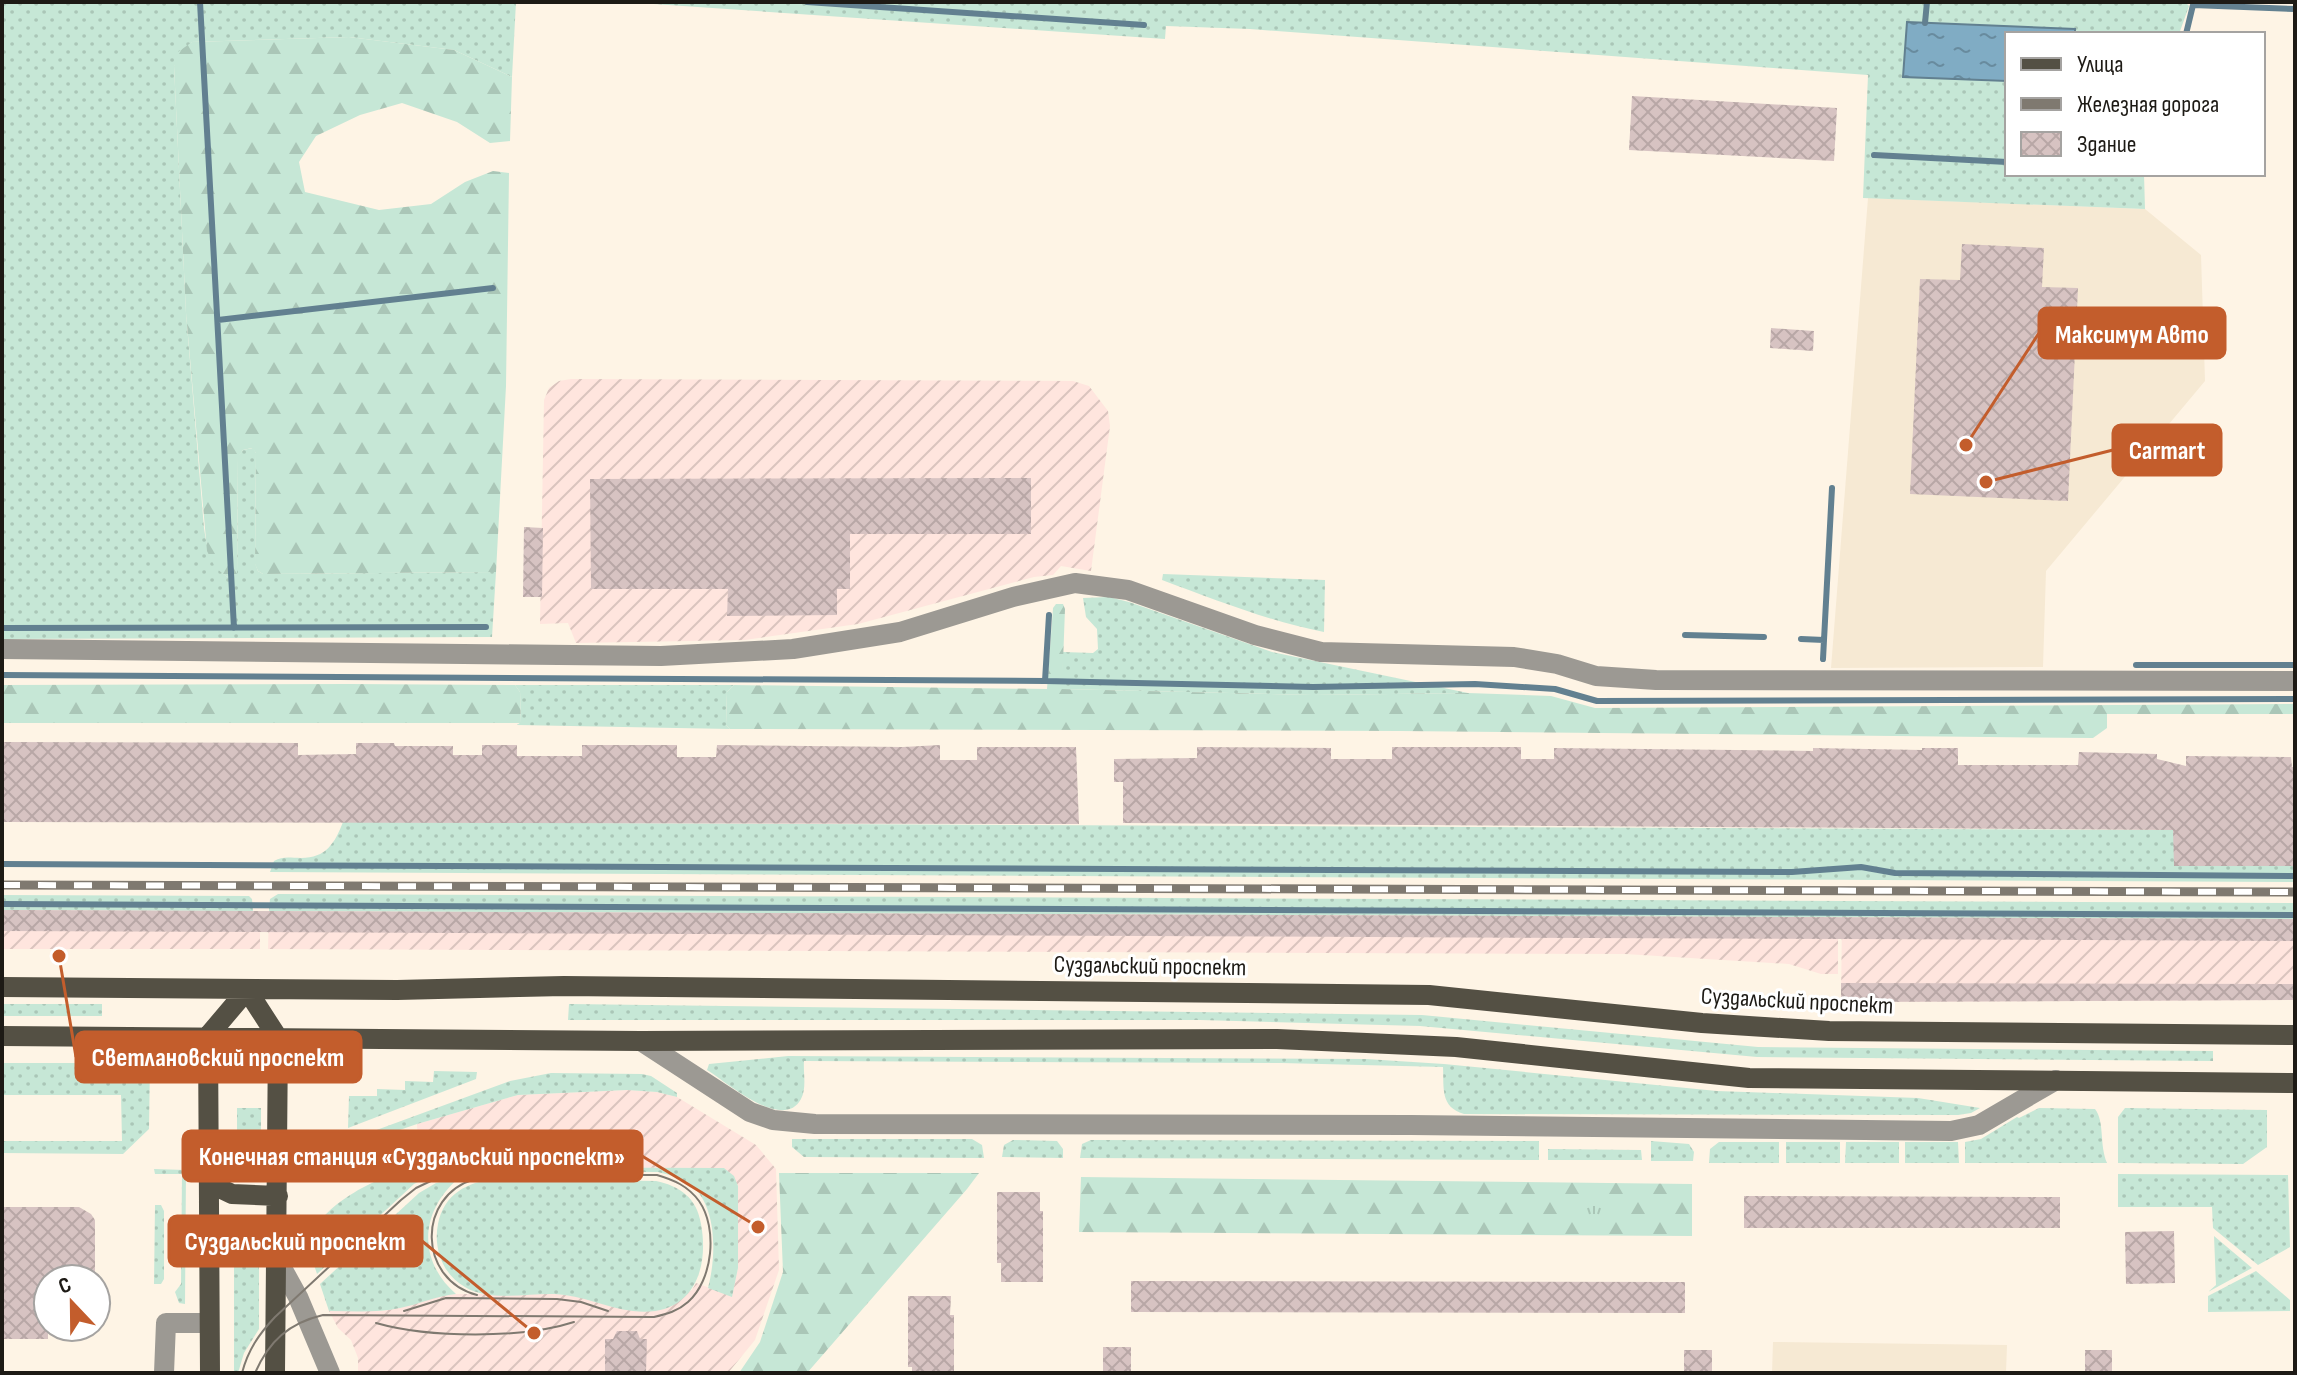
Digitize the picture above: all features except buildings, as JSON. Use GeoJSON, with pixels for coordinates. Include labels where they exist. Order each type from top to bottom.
{"type":"FeatureCollection","features":[{"type":"Feature","properties":{"kind":"main road","name":"Суздальский проспект"},"geometry":{"type":"LineString","coordinates":[[2,987],[247,990],[564,986],[1429,995],[1760,1028],[2295,1035]]}},
{"type":"Feature","properties":{"kind":"main road"},"geometry":{"type":"LineString","coordinates":[[210,1373],[208,1036],[247,990],[278,1038],[275,1373]]}},
{"type":"Feature","properties":{"kind":"main road"},"geometry":{"type":"LineString","coordinates":[[2,1036],[641,1041],[1277,1039],[1456,1047],[1749,1078],[2295,1083]]}},
{"type":"Feature","properties":{"kind":"main road"},"geometry":{"type":"LineString","coordinates":[[209,1183],[232,1194],[278,1196]]}},
{"type":"Feature","properties":{"kind":"main road"},"geometry":{"type":"LineString","coordinates":[[210,1241],[226,1230],[246,1226],[261,1231],[277,1250]]}},
{"type":"Feature","properties":{"kind":"street"},"geometry":{"type":"LineString","coordinates":[[2,649],[661,656],[793,649],[900,632],[1013,597],[1075,583],[1128,590],[1255,635],[1321,652],[1514,657],[1557,664],[1596,676],[1656,680],[2295,681]]}},
{"type":"Feature","properties":{"kind":"street"},"geometry":{"type":"LineString","coordinates":[[641,1041],[750,1112],[773,1120],[815,1124],[1411,1125],[1951,1131],[1979,1125],[2056,1080]]}},
{"type":"Feature","properties":{"kind":"street"},"geometry":{"type":"LineString","coordinates":[[277,1250],[330,1373]]}},
{"type":"Feature","properties":{"kind":"street"},"geometry":{"type":"LineString","coordinates":[[164,1373],[166,1323],[209,1323]]}},
{"type":"Feature","properties":{"kind":"shaded area"},"geometry":{"type":"Polygon","coordinates":[[[1868,198],[2145,209],[2201,255],[2205,381],[2046,571],[2043,667],[1831,668],[1868,198]]]}},
{"type":"Feature","properties":{"kind":"shaded area"},"geometry":{"type":"Polygon","coordinates":[[[559,381],[1073,381],[1089,386],[1108,411],[1110,426],[1091,571],[1061,566],[1053,575],[1034,577],[858,624],[745,640],[576,643],[568,623],[540,624],[544,400],[549,388],[559,381]]]}},
{"type":"Feature","properties":{"kind":"shaded area"},"geometry":{"type":"Polygon","coordinates":[[[2,910],[260,911],[260,949],[2,949],[2,910]]]}},
{"type":"Feature","properties":{"kind":"shaded area"},"geometry":{"type":"Polygon","coordinates":[[[269,911],[1838,917],[1838,974],[1821,974],[1789,964],[1625,954],[268,949],[269,911]]]}},
{"type":"Feature","properties":{"kind":"shaded area"},"geometry":{"type":"Polygon","coordinates":[[[1842,916],[2295,919],[2295,1000],[1841,1002],[1842,916]]]}},
{"type":"Feature","properties":{"kind":"shaded area"},"geometry":{"type":"Polygon","coordinates":[[[627,1090],[677,1097],[756,1145],[776,1169],[779,1270],[755,1340],[728,1373],[358,1373],[358,1358],[351,1340],[338,1328],[329,1311],[383,1311],[456,1294],[557,1294],[633,1311],[653,1311],[667,1307],[692,1290],[696,1283],[732,1296],[738,1268],[738,1186],[724,1168],[419,1167],[417,1124],[518,1095],[627,1090]]]}},
{"type":"Feature","properties":{"kind":"shaded area"},"geometry":{"type":"Polygon","coordinates":[[[1773,1342],[2007,1345],[2006,1373],[1772,1373],[1773,1342]]]}},
{"type":"Feature","properties":{"kind":"green space"},"geometry":{"type":"Polygon","coordinates":[[[2,2],[516,2],[512,77],[454,50],[349,37],[192,42],[174,66],[186,313],[204,528],[213,561],[227,577],[237,573],[238,456],[243,450],[253,448],[256,453],[255,563],[258,571],[263,574],[496,572],[492,637],[2,639],[2,2]]]}},
{"type":"Feature","properties":{"kind":"green space"},"geometry":{"type":"Polygon","coordinates":[[[624,2],[2185,2],[2189,6],[2180,32],[2005,32],[2005,176],[2144,176],[2145,209],[1863,198],[1868,75],[1250,29],[1166,26],[1165,39],[624,2]]]}},
{"type":"Feature","properties":{"kind":"green space"},"geometry":{"type":"Polygon","coordinates":[[[349,37],[454,50],[512,77],[510,141],[490,143],[457,122],[402,103],[360,115],[316,136],[299,162],[305,192],[379,210],[431,204],[465,182],[493,171],[509,173],[506,386],[496,572],[263,574],[255,564],[256,453],[252,448],[243,450],[238,457],[237,574],[227,577],[215,567],[207,551],[186,313],[174,66],[178,52],[192,42],[349,37]]]}},
{"type":"Feature","properties":{"kind":"green space"},"geometry":{"type":"Polygon","coordinates":[[[1163,574],[1325,580],[1324,632],[1222,602],[1162,580],[1163,574]]]}},
{"type":"Feature","properties":{"kind":"green space"},"geometry":{"type":"Polygon","coordinates":[[[1109,597],[1272,652],[1468,693],[1312,695],[1061,689],[1063,652],[1093,653],[1098,649],[1097,629],[1086,617],[1083,598],[1109,597]]]}},
{"type":"Feature","properties":{"kind":"green space"},"geometry":{"type":"Polygon","coordinates":[[[1056,604],[1063,604],[1065,609],[1062,689],[1312,695],[1468,693],[1551,696],[1595,708],[2295,704],[2295,714],[2107,714],[2107,728],[2093,738],[1400,731],[730,729],[726,725],[727,692],[734,685],[1047,689],[1053,608],[1056,604]]]}},
{"type":"Feature","properties":{"kind":"green space"},"geometry":{"type":"Polygon","coordinates":[[[2,685],[515,685],[520,692],[521,723],[2,723],[2,685]]]}},
{"type":"Feature","properties":{"kind":"green space"},"geometry":{"type":"Polygon","coordinates":[[[515,685],[734,685],[727,692],[726,725],[730,729],[517,725],[521,722],[520,692],[515,685]]]}},
{"type":"Feature","properties":{"kind":"green space"},"geometry":{"type":"Polygon","coordinates":[[[343,822],[2174,830],[2174,866],[2295,866],[2295,882],[270,872],[277,859],[310,857],[323,852],[333,843],[343,822]]]}},
{"type":"Feature","properties":{"kind":"green space"},"geometry":{"type":"Polygon","coordinates":[[[278,894],[2295,903],[2295,919],[269,911],[270,899],[278,894]]]}},
{"type":"Feature","properties":{"kind":"green space"},"geometry":{"type":"Polygon","coordinates":[[[2,895],[249,896],[253,911],[2,910],[2,895]]]}},
{"type":"Feature","properties":{"kind":"green space"},"geometry":{"type":"Polygon","coordinates":[[[2,1004],[102,1004],[102,1016],[2,1016],[2,1004]]]}},
{"type":"Feature","properties":{"kind":"green space"},"geometry":{"type":"Polygon","coordinates":[[[569,1004],[1422,1015],[1758,1047],[2213,1051],[2213,1061],[1757,1057],[1420,1026],[1200,1020],[568,1020],[569,1004]]]}},
{"type":"Feature","properties":{"kind":"green space"},"geometry":{"type":"Polygon","coordinates":[[[788,1056],[1366,1059],[1717,1091],[1918,1098],[1980,1108],[1958,1115],[1464,1114],[1447,1102],[1443,1067],[1281,1063],[804,1061],[803,1095],[793,1108],[782,1110],[755,1102],[707,1070],[709,1064],[788,1056]]]}},
{"type":"Feature","properties":{"kind":"green space"},"geometry":{"type":"Polygon","coordinates":[[[2,1063],[150,1063],[149,1129],[123,1154],[2,1153],[2,1141],[122,1141],[121,1095],[2,1095],[2,1063]]]}},
{"type":"Feature","properties":{"kind":"green space"},"geometry":{"type":"Polygon","coordinates":[[[434,1071],[477,1072],[476,1079],[348,1128],[349,1096],[377,1096],[377,1089],[405,1090],[405,1081],[433,1082],[434,1071]]]}},
{"type":"Feature","properties":{"kind":"green space"},"geometry":{"type":"Polygon","coordinates":[[[551,1073],[642,1074],[651,1076],[677,1093],[677,1097],[627,1090],[518,1095],[388,1134],[345,1157],[347,1144],[352,1139],[510,1081],[551,1073]]]}},
{"type":"Feature","properties":{"kind":"green space"},"geometry":{"type":"Polygon","coordinates":[[[237,1108],[261,1108],[261,1160],[260,1167],[252,1174],[243,1174],[237,1166],[237,1108]]]}},
{"type":"Feature","properties":{"kind":"green space"},"geometry":{"type":"Polygon","coordinates":[[[2039,1108],[2095,1109],[2100,1120],[2107,1163],[1965,1163],[1965,1142],[1981,1139],[2017,1117],[2039,1108]]]}},
{"type":"Feature","properties":{"kind":"green space"},"geometry":{"type":"Polygon","coordinates":[[[2125,1108],[2267,1110],[2267,1147],[2243,1164],[2118,1163],[2118,1117],[2125,1108]]]}},
{"type":"Feature","properties":{"kind":"green space"},"geometry":{"type":"Polygon","coordinates":[[[792,1139],[972,1139],[982,1145],[984,1158],[804,1157],[792,1147],[792,1139]]]}},
{"type":"Feature","properties":{"kind":"green space"},"geometry":{"type":"Polygon","coordinates":[[[1013,1140],[1057,1141],[1063,1149],[1063,1158],[1002,1157],[1004,1145],[1013,1140]]]}},
{"type":"Feature","properties":{"kind":"green space"},"geometry":{"type":"Polygon","coordinates":[[[1091,1140],[1539,1141],[1539,1160],[1080,1158],[1082,1144],[1091,1140]]]}},
{"type":"Feature","properties":{"kind":"green space"},"geometry":{"type":"Polygon","coordinates":[[[1651,1141],[1689,1144],[1694,1152],[1693,1161],[1651,1161],[1651,1141]]]}},
{"type":"Feature","properties":{"kind":"green space"},"geometry":{"type":"Polygon","coordinates":[[[1719,1142],[1779,1142],[1779,1163],[1709,1163],[1710,1149],[1719,1142]]]}},
{"type":"Feature","properties":{"kind":"green space"},"geometry":{"type":"Polygon","coordinates":[[[1786,1142],[1840,1142],[1840,1163],[1786,1163],[1786,1142]]]}},
{"type":"Feature","properties":{"kind":"green space"},"geometry":{"type":"Polygon","coordinates":[[[1846,1142],[1899,1142],[1899,1163],[1845,1163],[1846,1142]]]}},
{"type":"Feature","properties":{"kind":"green space"},"geometry":{"type":"Polygon","coordinates":[[[1905,1142],[1958,1142],[1959,1163],[1905,1163],[1905,1142]]]}},
{"type":"Feature","properties":{"kind":"green space"},"geometry":{"type":"Polygon","coordinates":[[[1548,1149],[1641,1150],[1642,1160],[1548,1160],[1548,1149]]]}},
{"type":"Feature","properties":{"kind":"green space"},"geometry":{"type":"Polygon","coordinates":[[[419,1167],[724,1168],[734,1176],[738,1186],[738,1268],[732,1297],[708,1288],[713,1262],[713,1234],[707,1207],[700,1195],[684,1181],[658,1172],[452,1171],[431,1176],[414,1184],[317,1274],[310,1243],[324,1216],[371,1183],[419,1167]]]}},
{"type":"Feature","properties":{"kind":"green space"},"geometry":{"type":"Polygon","coordinates":[[[154,1169],[186,1170],[185,1304],[179,1303],[175,1292],[181,1284],[182,1174],[155,1174],[154,1169]]]}},
{"type":"Feature","properties":{"kind":"green space"},"geometry":{"type":"Polygon","coordinates":[[[779,1173],[979,1173],[807,1373],[739,1373],[760,1342],[783,1272],[779,1173]]]}},
{"type":"Feature","properties":{"kind":"green space"},"geometry":{"type":"Polygon","coordinates":[[[2118,1174],[2288,1175],[2290,1247],[2258,1265],[2213,1228],[2212,1207],[2118,1207],[2118,1174]]]}},
{"type":"Feature","properties":{"kind":"green space"},"geometry":{"type":"Polygon","coordinates":[[[1081,1177],[1692,1184],[1692,1236],[1079,1232],[1081,1177]]]}},
{"type":"Feature","properties":{"kind":"green space"},"geometry":{"type":"Polygon","coordinates":[[[459,1178],[437,1205],[428,1236],[435,1266],[443,1281],[456,1294],[391,1310],[329,1311],[320,1284],[419,1193],[436,1183],[459,1178]]]}},
{"type":"Feature","properties":{"kind":"green space"},"geometry":{"type":"Polygon","coordinates":[[[495,1179],[656,1181],[673,1186],[691,1200],[701,1224],[702,1259],[692,1288],[669,1307],[633,1311],[565,1295],[497,1296],[465,1287],[457,1282],[441,1260],[437,1242],[438,1224],[446,1205],[458,1191],[495,1179]]]}},
{"type":"Feature","properties":{"kind":"green space"},"geometry":{"type":"Polygon","coordinates":[[[1557,1200],[1626,1200],[1626,1218],[1557,1218],[1557,1200]]]}},
{"type":"Feature","properties":{"kind":"green space"},"geometry":{"type":"Polygon","coordinates":[[[155,1205],[161,1205],[164,1211],[164,1279],[161,1284],[154,1284],[155,1205]]]}},
{"type":"Feature","properties":{"kind":"green space"},"geometry":{"type":"Polygon","coordinates":[[[2214,1236],[2252,1268],[2208,1292],[2216,1285],[2214,1236]]]}},
{"type":"Feature","properties":{"kind":"green space"},"geometry":{"type":"Polygon","coordinates":[[[245,1240],[257,1245],[259,1253],[259,1329],[244,1353],[238,1373],[234,1373],[234,1255],[238,1244],[245,1240]]]}},
{"type":"Feature","properties":{"kind":"green space"},"geometry":{"type":"Polygon","coordinates":[[[2256,1271],[2290,1300],[2290,1311],[2208,1312],[2208,1296],[2256,1271]]]}},
{"type":"Feature","properties":{"kind":"water"},"geometry":{"type":"Polygon","coordinates":[[[1907,22],[2075,29],[2075,32],[2005,32],[2005,81],[1903,77],[1907,22]]]}},
{"type":"Feature","properties":{"kind":"waterway"},"geometry":{"type":"LineString","coordinates":[[200,2],[234,628]]}},
{"type":"Feature","properties":{"kind":"waterway"},"geometry":{"type":"LineString","coordinates":[[807,2],[1144,25]]}},
{"type":"Feature","properties":{"kind":"waterway"},"geometry":{"type":"LineString","coordinates":[[1925,23],[1927,2]]}},
{"type":"Feature","properties":{"kind":"waterway"},"geometry":{"type":"LineString","coordinates":[[2186,32],[2193,5],[2295,9]]}},
{"type":"Feature","properties":{"kind":"waterway"},"geometry":{"type":"LineString","coordinates":[[1874,155],[2005,162]]}},
{"type":"Feature","properties":{"kind":"waterway"},"geometry":{"type":"LineString","coordinates":[[218,320],[493,288]]}},
{"type":"Feature","properties":{"kind":"waterway"},"geometry":{"type":"LineString","coordinates":[[1823,659],[1832,488]]}},
{"type":"Feature","properties":{"kind":"waterway"},"geometry":{"type":"LineString","coordinates":[[1045,681],[1049,615]]}},
{"type":"Feature","properties":{"kind":"waterway"},"geometry":{"type":"LineString","coordinates":[[2,628],[486,627]]}},
{"type":"Feature","properties":{"kind":"waterway"},"geometry":{"type":"LineString","coordinates":[[1685,635],[1764,637]]}},
{"type":"Feature","properties":{"kind":"waterway"},"geometry":{"type":"LineString","coordinates":[[1801,639],[1824,640]]}},
{"type":"Feature","properties":{"kind":"waterway"},"geometry":{"type":"LineString","coordinates":[[2136,665],[2295,665]]}},
{"type":"Feature","properties":{"kind":"waterway"},"geometry":{"type":"LineString","coordinates":[[2,675],[1045,681],[1313,687],[1475,684],[1555,689],[1597,701],[2295,699]]}},
{"type":"Feature","properties":{"kind":"waterway"},"geometry":{"type":"LineString","coordinates":[[2,864],[1792,872],[1861,867],[1895,873],[2295,876]]}},
{"type":"Feature","properties":{"kind":"waterway"},"geometry":{"type":"LineString","coordinates":[[2,904],[2295,915]]}},
{"type":"Feature","properties":{"kind":"tram line"},"geometry":{"type":"LineString","coordinates":[[242,1373],[255,1343],[275,1317],[401,1200],[435,1179],[452,1175],[657,1175],[685,1188],[695,1196],[705,1212],[710,1253],[703,1281],[688,1302],[668,1313],[654,1317],[323,1315],[290,1328],[274,1343],[255,1373]]}},
{"type":"Feature","properties":{"kind":"tram line"},"geometry":{"type":"LineString","coordinates":[[475,1179],[456,1188],[442,1202],[434,1219],[432,1238],[435,1256],[444,1273],[458,1286],[477,1295]]}},
{"type":"Feature","properties":{"kind":"tram line"},"geometry":{"type":"LineString","coordinates":[[404,1311],[446,1298],[557,1299],[581,1302],[608,1311]]}},
{"type":"Feature","properties":{"kind":"tram line"},"geometry":{"type":"LineString","coordinates":[[376,1323],[422,1332],[502,1334],[553,1328],[574,1322]]}},
{"type":"Feature","properties":{"kind":"railway"},"geometry":{"type":"LineString","coordinates":[[2,885],[2295,892]]}},
{"type":"Feature","properties":{"kind":"place","name":"Максимум Авто"},"geometry":{"type":"Point","coordinates":[1966,445]}},
{"type":"Feature","properties":{"kind":"place","name":"Carmart"},"geometry":{"type":"Point","coordinates":[1986,482]}},
{"type":"Feature","properties":{"kind":"place","name":"Светлановский проспект"},"geometry":{"type":"Point","coordinates":[59,956]}},
{"type":"Feature","properties":{"kind":"place","name":"Конечная станция «Суздальский проспект»"},"geometry":{"type":"Point","coordinates":[758,1227]}},
{"type":"Feature","properties":{"kind":"place","name":"Суздальский проспект"},"geometry":{"type":"Point","coordinates":[534,1333]}}]}
